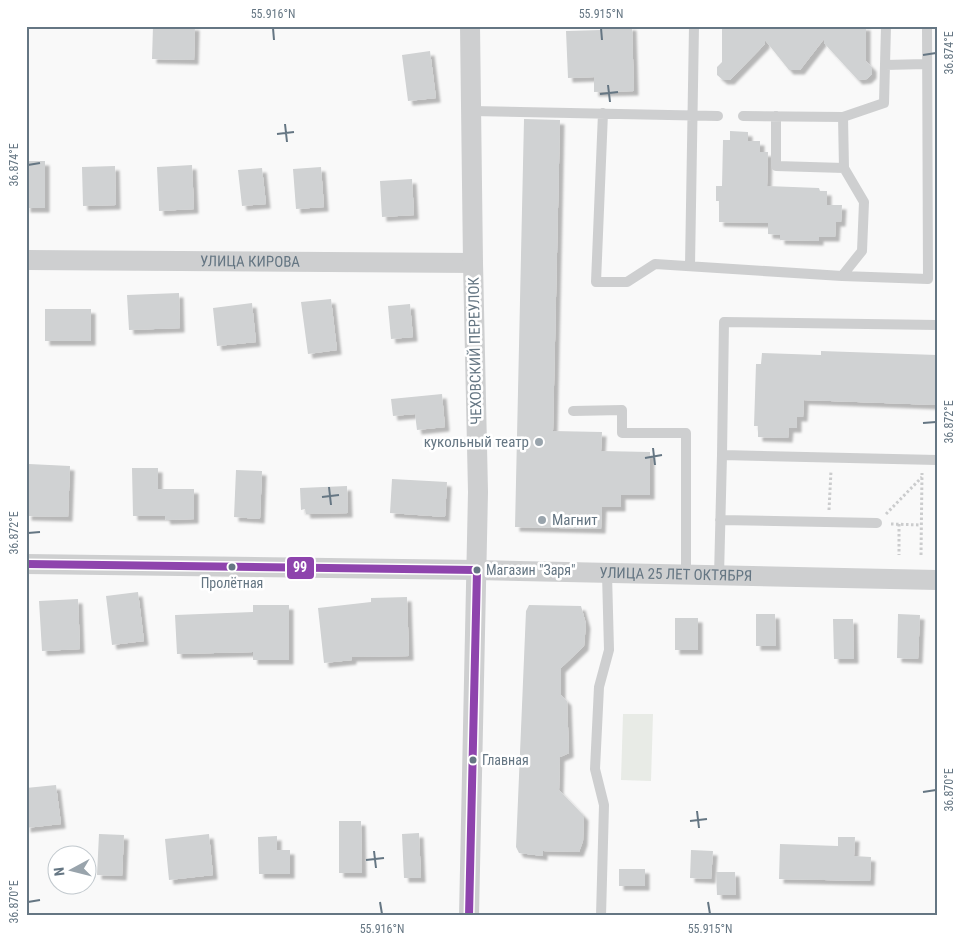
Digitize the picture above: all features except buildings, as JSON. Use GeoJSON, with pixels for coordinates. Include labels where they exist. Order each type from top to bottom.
{"type":"FeatureCollection","features":[{"type":"Feature","properties":{"kind":"street","name":"ЧЕХОВСКИЙ ПЕРЕУЛОК"},"geometry":{"type":"LineString","coordinates":[[469,916],[478,492],[470,26]]}},
{"type":"Feature","properties":{"kind":"street","name":"УЛИЦА КИРОВА"},"geometry":{"type":"LineString","coordinates":[[26,260],[473,264]]}},
{"type":"Feature","properties":{"kind":"street","name":"УЛИЦА 25 ЛЕТ ОКТЯБРЯ"},"geometry":{"type":"LineString","coordinates":[[26,564],[477,570],[937,580]]}},
{"type":"Feature","properties":{"kind":"lane"},"geometry":{"type":"LineString","coordinates":[[690,266],[694,26]]}},
{"type":"Feature","properties":{"kind":"lane"},"geometry":{"type":"LineString","coordinates":[[743,116],[843,117],[884,103],[886,26]]}},
{"type":"Feature","properties":{"kind":"lane"},"geometry":{"type":"LineString","coordinates":[[603,113],[596,282],[627,282],[655,264],[842,276],[928,279],[926,26]]}},
{"type":"Feature","properties":{"kind":"lane"},"geometry":{"type":"LineString","coordinates":[[886,65],[926,64]]}},
{"type":"Feature","properties":{"kind":"lane"},"geometry":{"type":"LineString","coordinates":[[472,111],[718,116]]}},
{"type":"Feature","properties":{"kind":"lane"},"geometry":{"type":"LineString","coordinates":[[776,116],[776,166],[844,168]]}},
{"type":"Feature","properties":{"kind":"lane"},"geometry":{"type":"LineString","coordinates":[[842,276],[862,251],[864,202],[844,168],[843,117]]}},
{"type":"Feature","properties":{"kind":"lane"},"geometry":{"type":"LineString","coordinates":[[719,576],[724,322],[937,325]]}},
{"type":"Feature","properties":{"kind":"lane"},"geometry":{"type":"LineString","coordinates":[[573,411],[622,410],[622,434],[686,433],[686,575]]}},
{"type":"Feature","properties":{"kind":"lane"},"geometry":{"type":"LineString","coordinates":[[722,456],[937,460]]}},
{"type":"Feature","properties":{"kind":"lane"},"geometry":{"type":"LineString","coordinates":[[720,520],[877,523]]}},
{"type":"Feature","properties":{"kind":"lane"},"geometry":{"type":"LineString","coordinates":[[601,916],[604,805],[595,769],[599,687],[609,650],[607,574]]}},
{"type":"Feature","properties":{"kind":"path"},"geometry":{"type":"LineString","coordinates":[[829,522],[831,458]]}},
{"type":"Feature","properties":{"kind":"path"},"geometry":{"type":"LineString","coordinates":[[921,555],[922,460]]}},
{"type":"Feature","properties":{"kind":"path"},"geometry":{"type":"LineString","coordinates":[[877,523],[922,477]]}},
{"type":"Feature","properties":{"kind":"path"},"geometry":{"type":"LineString","coordinates":[[877,523],[921,525]]}},
{"type":"Feature","properties":{"kind":"path"},"geometry":{"type":"LineString","coordinates":[[899,524],[899,555]]}},
{"type":"Feature","properties":{"kind":"shaded area"},"geometry":{"type":"Polygon","coordinates":[[[623,714],[653,714],[651,781],[621,780],[623,714]]]}},
{"type":"Feature","properties":{"kind":"transit line","name":"99"},"geometry":{"type":"LineString","coordinates":[[26,564],[477,570],[469,916]]}},
{"type":"Feature","properties":{"kind":"place","name":"кукольный театр"},"geometry":{"type":"Point","coordinates":[539,442]}},
{"type":"Feature","properties":{"kind":"place","name":"Магнит"},"geometry":{"type":"Point","coordinates":[542,520]}},
{"type":"Feature","properties":{"kind":"place","name":"Пролётная"},"geometry":{"type":"Point","coordinates":[232,567]}},
{"type":"Feature","properties":{"kind":"place","name":"Магазин \"Заря\""},"geometry":{"type":"Point","coordinates":[477,570]}},
{"type":"Feature","properties":{"kind":"place","name":"Главная"},"geometry":{"type":"Point","coordinates":[473,760]}}]}
